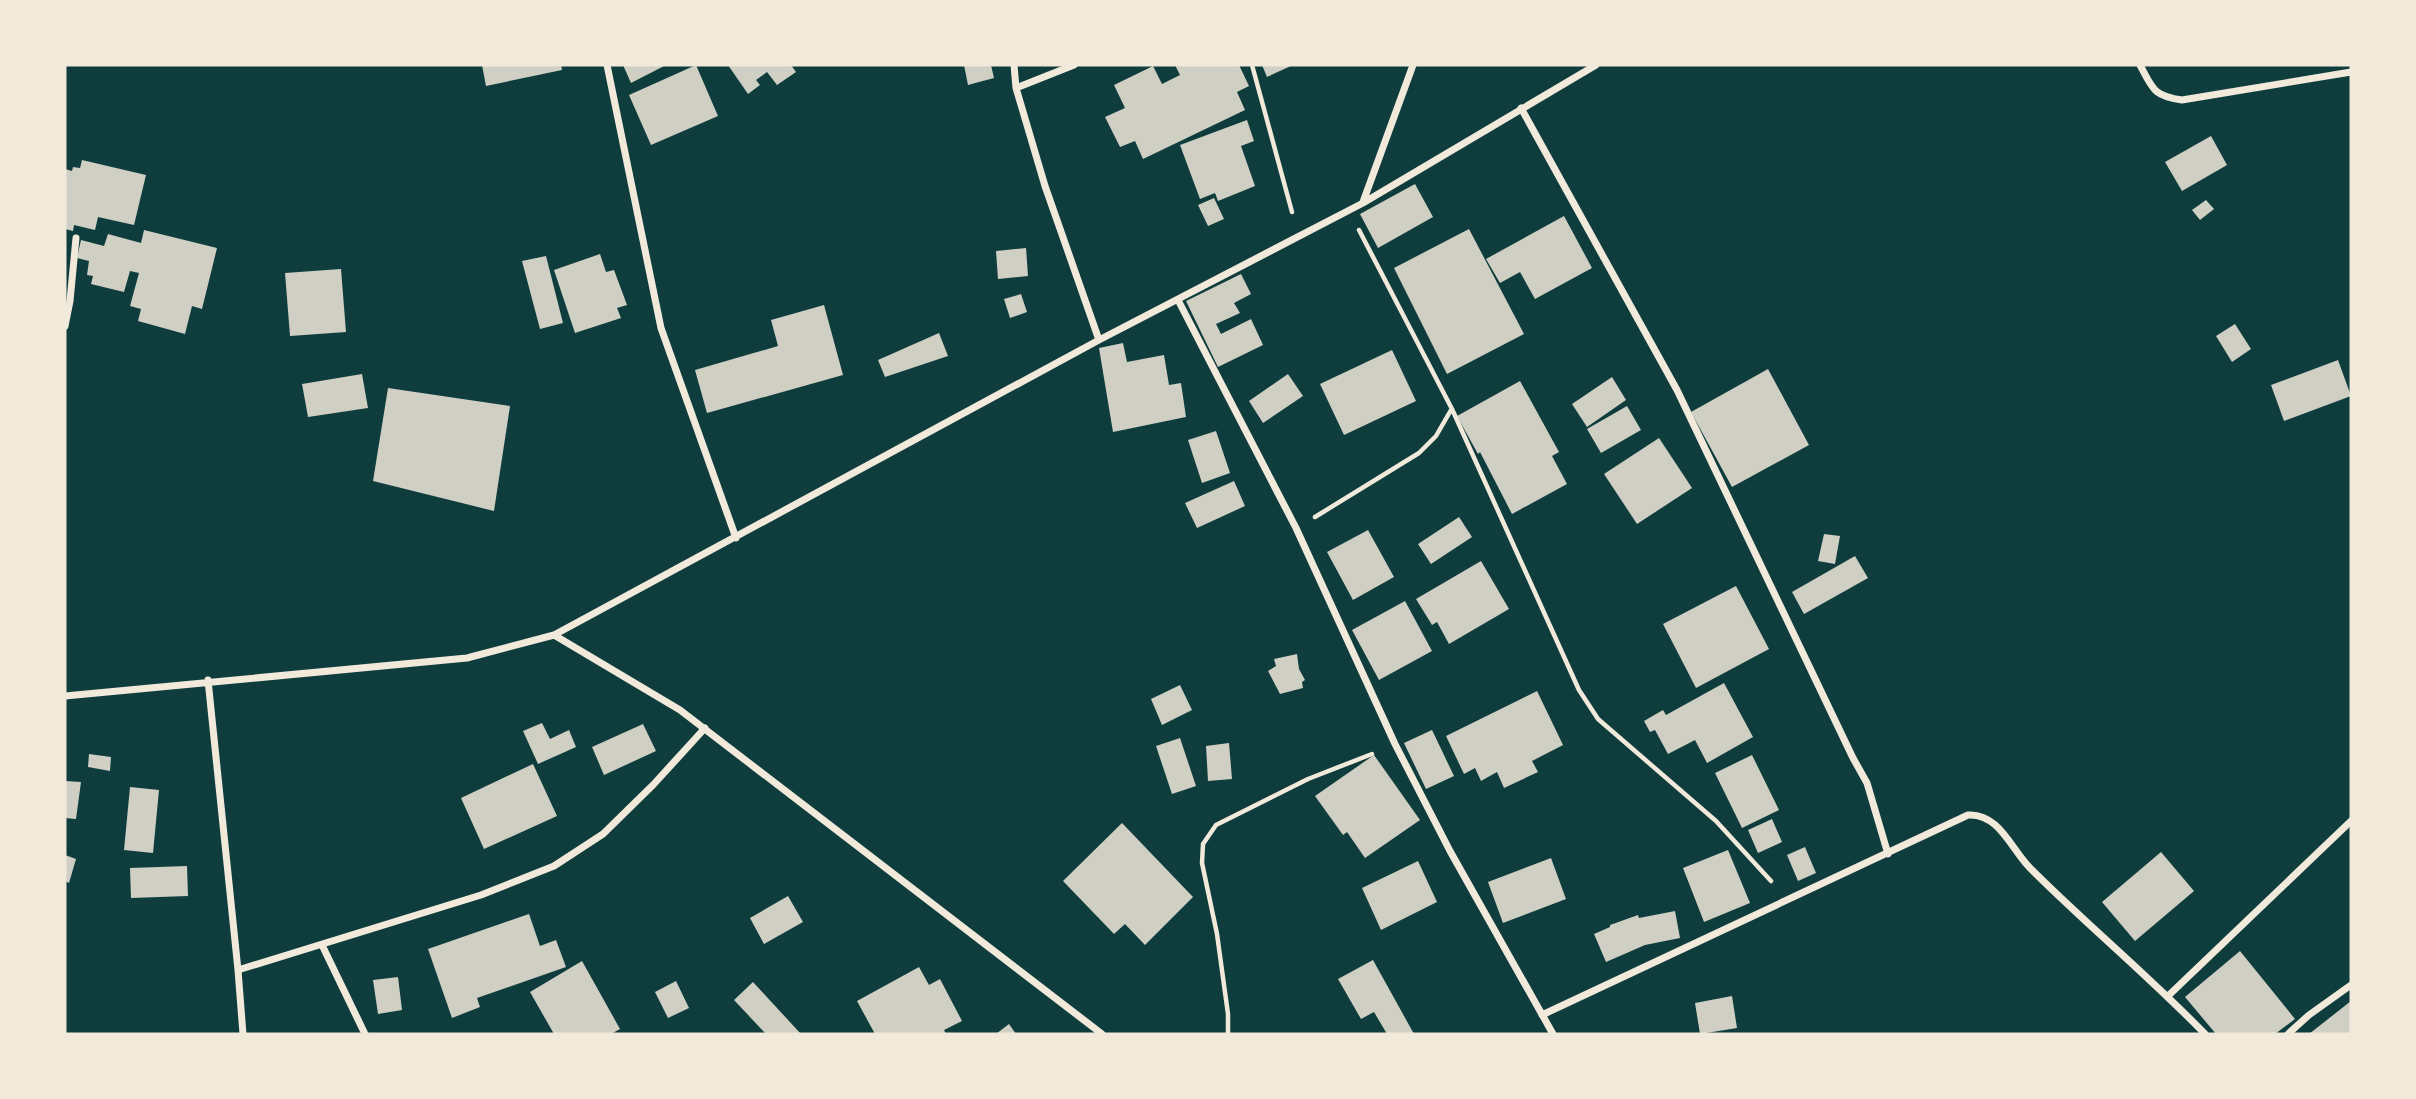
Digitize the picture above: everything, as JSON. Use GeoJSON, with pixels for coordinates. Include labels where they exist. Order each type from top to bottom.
{"type":"FeatureCollection","features":[{"type":"Feature","properties":{"kind":"street"},"geometry":{"type":"LineString","coordinates":[[607,65],[661,328],[736,538]]}},
{"type":"Feature","properties":{"kind":"street"},"geometry":{"type":"LineString","coordinates":[[1014,65],[1016,88],[1045,186],[1099,340]]}},
{"type":"Feature","properties":{"kind":"street"},"geometry":{"type":"LineString","coordinates":[[1016,88],[1074,65]]}},
{"type":"Feature","properties":{"kind":"street"},"geometry":{"type":"LineString","coordinates":[[1363,203],[1413,65]]}},
{"type":"Feature","properties":{"kind":"street"},"geometry":{"type":"LineString","coordinates":[[65,696],[208,680],[467,658],[554,635],[1099,340],[1349,211],[1596,65]]}},
{"type":"Feature","properties":{"kind":"street"},"geometry":{"type":"LineString","coordinates":[[2140,65],[2155,93],[2182,100],[2351,72]]}},
{"type":"Feature","properties":{"kind":"street"},"geometry":{"type":"LineString","coordinates":[[1521,108],[1677,390],[1867,783],[1888,854]]}},
{"type":"Feature","properties":{"kind":"street"},"geometry":{"type":"LineString","coordinates":[[65,326],[76,238]]}},
{"type":"Feature","properties":{"kind":"street"},"geometry":{"type":"LineString","coordinates":[[1178,300],[1296,528],[1395,744],[1450,851],[1553,1034]]}},
{"type":"Feature","properties":{"kind":"street"},"geometry":{"type":"LineString","coordinates":[[554,635],[680,710],[705,728],[1102,1034]]}},
{"type":"Feature","properties":{"kind":"street"},"geometry":{"type":"LineString","coordinates":[[208,680],[239,970],[243,1034]]}},
{"type":"Feature","properties":{"kind":"street"},"geometry":{"type":"LineString","coordinates":[[239,970],[481,895],[554,866],[603,834],[705,728]]}},
{"type":"Feature","properties":{"kind":"street"},"geometry":{"type":"LineString","coordinates":[[1542,1015],[1968,815],[1983,816],[1992,821],[2028,866],[2205,1034]]}},
{"type":"Feature","properties":{"kind":"street"},"geometry":{"type":"LineString","coordinates":[[2168,996],[2351,821]]}},
{"type":"Feature","properties":{"kind":"street"},"geometry":{"type":"LineString","coordinates":[[322,945],[365,1034]]}},
{"type":"Feature","properties":{"kind":"street"},"geometry":{"type":"LineString","coordinates":[[2288,1034],[2309,1015],[2351,985]]}},
{"type":"Feature","properties":{"kind":"path"},"geometry":{"type":"LineString","coordinates":[[1252,65],[1299,236]]}},
{"type":"Feature","properties":{"kind":"path"},"geometry":{"type":"LineString","coordinates":[[1349,211],[1452,409],[1579,691],[1598,719],[1716,821],[1788,900]]}},
{"type":"Feature","properties":{"kind":"path"},"geometry":{"type":"LineString","coordinates":[[1296,528],[1419,453],[1436,436],[1452,409]]}},
{"type":"Feature","properties":{"kind":"path"},"geometry":{"type":"LineString","coordinates":[[1228,1034],[1217,934],[1202,863],[1203,844],[1216,825],[1308,779],[1395,744]]}},
{"type":"Feature","properties":{"kind":"building"},"geometry":{"type":"Polygon","coordinates":[[[482,65],[561,65],[562,70],[486,86],[482,65]]]}},
{"type":"Feature","properties":{"kind":"building"},"geometry":{"type":"Polygon","coordinates":[[[623,65],[666,65],[631,83],[623,65]]]}},
{"type":"Feature","properties":{"kind":"building"},"geometry":{"type":"Polygon","coordinates":[[[696,65],[718,116],[651,145],[629,95],[696,65]]]}},
{"type":"Feature","properties":{"kind":"building"},"geometry":{"type":"Polygon","coordinates":[[[728,65],[791,65],[796,72],[777,85],[767,72],[756,80],[760,85],[748,94],[728,65]]]}},
{"type":"Feature","properties":{"kind":"building"},"geometry":{"type":"Polygon","coordinates":[[[964,65],[991,65],[994,78],[968,85],[964,65]]]}},
{"type":"Feature","properties":{"kind":"building"},"geometry":{"type":"Polygon","coordinates":[[[1175,65],[1239,65],[1249,86],[1237,92],[1245,110],[1143,159],[1135,141],[1120,147],[1105,117],[1125,108],[1114,85],[1153,66],[1162,84],[1180,75],[1175,65]]]}},
{"type":"Feature","properties":{"kind":"building"},"geometry":{"type":"Polygon","coordinates":[[[1262,65],[1293,65],[1267,77],[1262,65]]]}},
{"type":"Feature","properties":{"kind":"building"},"geometry":{"type":"Polygon","coordinates":[[[1247,120],[1254,141],[1241,146],[1255,186],[1218,201],[1215,193],[1200,199],[1180,145],[1247,120]]]}},
{"type":"Feature","properties":{"kind":"building"},"geometry":{"type":"Polygon","coordinates":[[[2211,136],[2227,165],[2182,191],[2165,162],[2211,136]]]}},
{"type":"Feature","properties":{"kind":"building"},"geometry":{"type":"Polygon","coordinates":[[[82,160],[146,175],[134,225],[98,217],[95,230],[74,225],[73,231],[65,229],[65,169],[72,171],[73,167],[80,168],[82,160]]]}},
{"type":"Feature","properties":{"kind":"building"},"geometry":{"type":"Polygon","coordinates":[[[1415,184],[1433,217],[1378,248],[1360,214],[1415,184]]]}},
{"type":"Feature","properties":{"kind":"building"},"geometry":{"type":"Polygon","coordinates":[[[1214,198],[1224,219],[1208,226],[1198,205],[1214,198]]]}},
{"type":"Feature","properties":{"kind":"building"},"geometry":{"type":"Polygon","coordinates":[[[2206,200],[2214,209],[2200,220],[2192,210],[2206,200]]]}},
{"type":"Feature","properties":{"kind":"building"},"geometry":{"type":"Polygon","coordinates":[[[1564,216],[1592,268],[1535,299],[1520,272],[1500,283],[1486,259],[1564,216]]]}},
{"type":"Feature","properties":{"kind":"building"},"geometry":{"type":"Polygon","coordinates":[[[1469,229],[1524,334],[1447,374],[1394,268],[1469,229]]]}},
{"type":"Feature","properties":{"kind":"building"},"geometry":{"type":"Polygon","coordinates":[[[144,230],[217,248],[202,309],[192,306],[185,334],[138,321],[141,309],[130,306],[139,273],[130,271],[124,292],[91,284],[93,276],[87,275],[89,261],[77,258],[81,240],[104,246],[108,234],[141,243],[144,230]]]}},
{"type":"Feature","properties":{"kind":"building"},"geometry":{"type":"Polygon","coordinates":[[[1026,248],[1028,276],[998,279],[996,251],[1026,248]]]}},
{"type":"Feature","properties":{"kind":"building"},"geometry":{"type":"Polygon","coordinates":[[[600,254],[606,272],[614,270],[627,305],[617,308],[621,318],[575,333],[554,270],[600,254]]]}},
{"type":"Feature","properties":{"kind":"building"},"geometry":{"type":"Polygon","coordinates":[[[546,256],[563,323],[540,329],[522,261],[546,256]]]}},
{"type":"Feature","properties":{"kind":"building"},"geometry":{"type":"Polygon","coordinates":[[[341,269],[346,332],[290,336],[285,273],[341,269]]]}},
{"type":"Feature","properties":{"kind":"building"},"geometry":{"type":"Polygon","coordinates":[[[1241,274],[1251,294],[1234,303],[1240,313],[1216,324],[1221,334],[1251,319],[1263,345],[1218,367],[1186,301],[1241,274]]]}},
{"type":"Feature","properties":{"kind":"building"},"geometry":{"type":"Polygon","coordinates":[[[1021,294],[1027,312],[1010,318],[1004,299],[1021,294]]]}},
{"type":"Feature","properties":{"kind":"building"},"geometry":{"type":"Polygon","coordinates":[[[824,305],[843,375],[707,413],[695,370],[778,346],[771,320],[824,305]]]}},
{"type":"Feature","properties":{"kind":"building"},"geometry":{"type":"Polygon","coordinates":[[[2235,324],[2251,349],[2232,362],[2216,336],[2235,324]]]}},
{"type":"Feature","properties":{"kind":"building"},"geometry":{"type":"Polygon","coordinates":[[[939,333],[948,356],[885,377],[878,360],[939,333]]]}},
{"type":"Feature","properties":{"kind":"building"},"geometry":{"type":"Polygon","coordinates":[[[1123,343],[1127,362],[1164,355],[1169,385],[1181,383],[1186,417],[1113,432],[1099,348],[1123,343]]]}},
{"type":"Feature","properties":{"kind":"building"},"geometry":{"type":"Polygon","coordinates":[[[1392,350],[1416,401],[1344,435],[1320,384],[1392,350]]]}},
{"type":"Feature","properties":{"kind":"building"},"geometry":{"type":"Polygon","coordinates":[[[2338,360],[2351,396],[2284,421],[2271,385],[2338,360]]]}},
{"type":"Feature","properties":{"kind":"building"},"geometry":{"type":"Polygon","coordinates":[[[1768,369],[1809,445],[1732,487],[1691,412],[1768,369]]]}},
{"type":"Feature","properties":{"kind":"building"},"geometry":{"type":"Polygon","coordinates":[[[362,374],[368,408],[308,417],[302,384],[362,374]]]}},
{"type":"Feature","properties":{"kind":"building"},"geometry":{"type":"Polygon","coordinates":[[[1288,374],[1303,396],[1263,423],[1249,401],[1288,374]]]}},
{"type":"Feature","properties":{"kind":"building"},"geometry":{"type":"Polygon","coordinates":[[[1612,377],[1626,400],[1587,427],[1572,404],[1612,377]]]}},
{"type":"Feature","properties":{"kind":"building"},"geometry":{"type":"Polygon","coordinates":[[[1520,381],[1559,452],[1552,456],[1567,484],[1512,514],[1480,452],[1478,454],[1457,416],[1520,381]]]}},
{"type":"Feature","properties":{"kind":"building"},"geometry":{"type":"Polygon","coordinates":[[[388,388],[510,406],[494,511],[373,481],[388,388]]]}},
{"type":"Feature","properties":{"kind":"building"},"geometry":{"type":"Polygon","coordinates":[[[1627,406],[1641,430],[1601,453],[1587,429],[1627,406]]]}},
{"type":"Feature","properties":{"kind":"building"},"geometry":{"type":"Polygon","coordinates":[[[1216,431],[1230,473],[1202,483],[1188,440],[1216,431]]]}},
{"type":"Feature","properties":{"kind":"building"},"geometry":{"type":"Polygon","coordinates":[[[1659,438],[1692,488],[1637,524],[1604,474],[1659,438]]]}},
{"type":"Feature","properties":{"kind":"building"},"geometry":{"type":"Polygon","coordinates":[[[1234,481],[1245,506],[1197,528],[1185,503],[1234,481]]]}},
{"type":"Feature","properties":{"kind":"building"},"geometry":{"type":"Polygon","coordinates":[[[1459,517],[1472,537],[1431,564],[1418,544],[1459,517]]]}},
{"type":"Feature","properties":{"kind":"building"},"geometry":{"type":"Polygon","coordinates":[[[1368,530],[1394,577],[1353,600],[1327,552],[1368,530]]]}},
{"type":"Feature","properties":{"kind":"building"},"geometry":{"type":"Polygon","coordinates":[[[1824,534],[1840,536],[1835,564],[1818,561],[1824,534]]]}},
{"type":"Feature","properties":{"kind":"building"},"geometry":{"type":"Polygon","coordinates":[[[1855,556],[1868,578],[1804,614],[1792,592],[1855,556]]]}},
{"type":"Feature","properties":{"kind":"building"},"geometry":{"type":"Polygon","coordinates":[[[1481,561],[1509,609],[1449,644],[1437,622],[1432,625],[1416,599],[1481,561]]]}},
{"type":"Feature","properties":{"kind":"building"},"geometry":{"type":"Polygon","coordinates":[[[1736,586],[1769,649],[1696,688],[1663,624],[1736,586]]]}},
{"type":"Feature","properties":{"kind":"building"},"geometry":{"type":"Polygon","coordinates":[[[1405,601],[1432,651],[1379,680],[1352,630],[1405,601]]]}},
{"type":"Feature","properties":{"kind":"building"},"geometry":{"type":"Polygon","coordinates":[[[1297,654],[1299,669],[1305,680],[1302,682],[1303,688],[1280,694],[1268,671],[1276,666],[1274,659],[1297,654]]]}},
{"type":"Feature","properties":{"kind":"building"},"geometry":{"type":"Polygon","coordinates":[[[1724,683],[1753,737],[1707,763],[1695,740],[1668,754],[1655,730],[1650,732],[1644,721],[1663,710],[1666,715],[1724,683]]]}},
{"type":"Feature","properties":{"kind":"building"},"geometry":{"type":"Polygon","coordinates":[[[1180,685],[1192,710],[1162,725],[1151,699],[1180,685]]]}},
{"type":"Feature","properties":{"kind":"building"},"geometry":{"type":"Polygon","coordinates":[[[1537,691],[1563,745],[1532,761],[1538,772],[1504,788],[1497,772],[1481,781],[1475,768],[1464,774],[1446,736],[1537,691]]]}},
{"type":"Feature","properties":{"kind":"building"},"geometry":{"type":"Polygon","coordinates":[[[542,723],[550,739],[569,730],[576,747],[538,764],[523,731],[542,723]]]}},
{"type":"Feature","properties":{"kind":"building"},"geometry":{"type":"Polygon","coordinates":[[[643,724],[656,751],[604,775],[592,747],[643,724]]]}},
{"type":"Feature","properties":{"kind":"building"},"geometry":{"type":"Polygon","coordinates":[[[1432,730],[1454,776],[1426,789],[1404,743],[1432,730]]]}},
{"type":"Feature","properties":{"kind":"building"},"geometry":{"type":"Polygon","coordinates":[[[1180,738],[1196,786],[1172,794],[1156,746],[1180,738]]]}},
{"type":"Feature","properties":{"kind":"building"},"geometry":{"type":"Polygon","coordinates":[[[1229,743],[1232,779],[1208,781],[1206,746],[1229,743]]]}},
{"type":"Feature","properties":{"kind":"building"},"geometry":{"type":"Polygon","coordinates":[[[89,754],[111,757],[110,771],[88,767],[89,754]]]}},
{"type":"Feature","properties":{"kind":"building"},"geometry":{"type":"Polygon","coordinates":[[[1374,755],[1420,820],[1365,858],[1347,832],[1343,835],[1315,796],[1374,755]]]}},
{"type":"Feature","properties":{"kind":"building"},"geometry":{"type":"Polygon","coordinates":[[[1752,755],[1779,810],[1742,828],[1715,773],[1752,755]]]}},
{"type":"Feature","properties":{"kind":"building"},"geometry":{"type":"Polygon","coordinates":[[[533,764],[557,816],[484,849],[461,798],[533,764]]]}},
{"type":"Feature","properties":{"kind":"building"},"geometry":{"type":"Polygon","coordinates":[[[65,781],[81,782],[76,819],[65,818],[65,781]]]}},
{"type":"Feature","properties":{"kind":"building"},"geometry":{"type":"Polygon","coordinates":[[[130,787],[159,790],[153,853],[124,850],[130,787]]]}},
{"type":"Feature","properties":{"kind":"building"},"geometry":{"type":"Polygon","coordinates":[[[1772,819],[1782,842],[1758,853],[1748,830],[1772,819]]]}},
{"type":"Feature","properties":{"kind":"building"},"geometry":{"type":"Polygon","coordinates":[[[1122,823],[1193,897],[1145,945],[1125,924],[1114,934],[1063,881],[1122,823]]]}},
{"type":"Feature","properties":{"kind":"building"},"geometry":{"type":"Polygon","coordinates":[[[1805,847],[1816,873],[1798,881],[1787,855],[1805,847]]]}},
{"type":"Feature","properties":{"kind":"building"},"geometry":{"type":"Polygon","coordinates":[[[1728,850],[1750,903],[1704,922],[1683,868],[1728,850]]]}},
{"type":"Feature","properties":{"kind":"building"},"geometry":{"type":"Polygon","coordinates":[[[2161,852],[2194,891],[2135,941],[2102,902],[2161,852]]]}},
{"type":"Feature","properties":{"kind":"building"},"geometry":{"type":"Polygon","coordinates":[[[65,855],[76,859],[69,883],[65,881],[65,855]]]}},
{"type":"Feature","properties":{"kind":"building"},"geometry":{"type":"Polygon","coordinates":[[[1551,858],[1566,899],[1503,923],[1488,882],[1551,858]]]}},
{"type":"Feature","properties":{"kind":"building"},"geometry":{"type":"Polygon","coordinates":[[[1418,861],[1437,902],[1381,930],[1362,888],[1418,861]]]}},
{"type":"Feature","properties":{"kind":"building"},"geometry":{"type":"Polygon","coordinates":[[[187,866],[188,896],[131,898],[130,868],[187,866]]]}},
{"type":"Feature","properties":{"kind":"building"},"geometry":{"type":"Polygon","coordinates":[[[788,896],[803,922],[764,944],[750,918],[788,896]]]}},
{"type":"Feature","properties":{"kind":"building"},"geometry":{"type":"Polygon","coordinates":[[[1675,911],[1680,938],[1645,945],[1606,962],[1594,934],[1638,915],[1639,918],[1675,911]]]}},
{"type":"Feature","properties":{"kind":"building"},"geometry":{"type":"Polygon","coordinates":[[[529,914],[540,946],[556,940],[566,967],[477,998],[480,1007],[452,1018],[428,949],[529,914]]]}},
{"type":"Feature","properties":{"kind":"building"},"geometry":{"type":"Polygon","coordinates":[[[2240,951],[2295,1019],[2275,1034],[2216,1034],[2185,997],[2240,951]]]}},
{"type":"Feature","properties":{"kind":"building"},"geometry":{"type":"Polygon","coordinates":[[[1373,960],[1414,1034],[1387,1034],[1374,1012],[1361,1019],[1338,979],[1373,960]]]}},
{"type":"Feature","properties":{"kind":"building"},"geometry":{"type":"Polygon","coordinates":[[[582,961],[620,1029],[611,1034],[554,1034],[530,992],[582,961]]]}},
{"type":"Feature","properties":{"kind":"building"},"geometry":{"type":"Polygon","coordinates":[[[919,967],[929,985],[940,979],[962,1021],[944,1030],[946,1034],[875,1034],[857,1001],[919,967]]]}},
{"type":"Feature","properties":{"kind":"building"},"geometry":{"type":"Polygon","coordinates":[[[398,977],[402,1010],[378,1014],[373,980],[398,977]]]}},
{"type":"Feature","properties":{"kind":"building"},"geometry":{"type":"Polygon","coordinates":[[[676,981],[689,1008],[668,1018],[655,992],[676,981]]]}},
{"type":"Feature","properties":{"kind":"building"},"geometry":{"type":"Polygon","coordinates":[[[753,982],[801,1034],[766,1034],[734,1000],[753,982]]]}},
{"type":"Feature","properties":{"kind":"building"},"geometry":{"type":"Polygon","coordinates":[[[1732,996],[1737,1028],[1700,1034],[1695,1003],[1732,996]]]}},
{"type":"Feature","properties":{"kind":"building"},"geometry":{"type":"Polygon","coordinates":[[[2351,1001],[2351,1034],[2309,1034],[2351,1001]]]}},
{"type":"Feature","properties":{"kind":"building"},"geometry":{"type":"Polygon","coordinates":[[[1009,1024],[1016,1034],[996,1034],[1009,1024]]]}}]}
